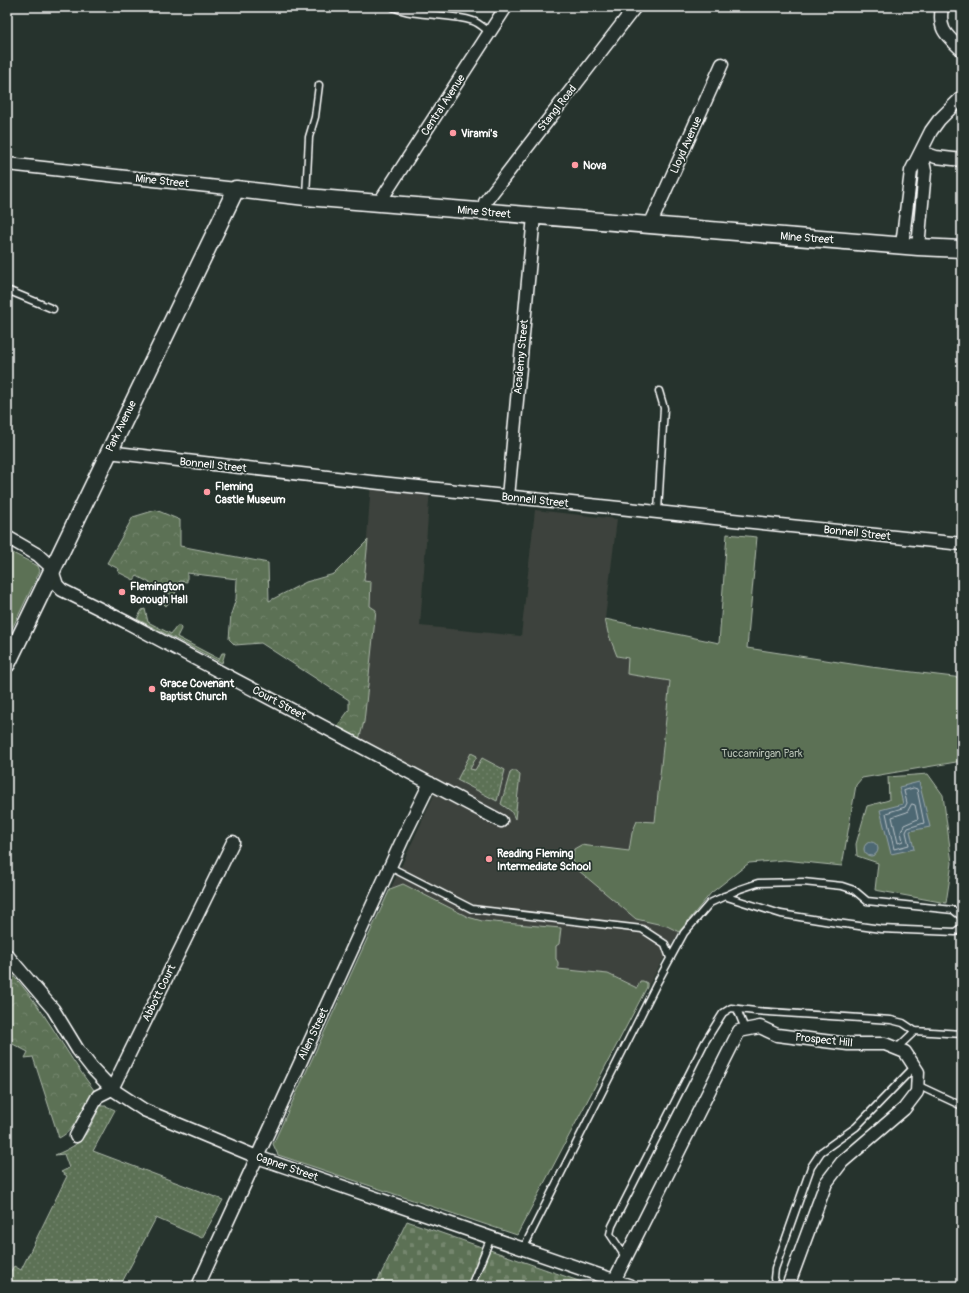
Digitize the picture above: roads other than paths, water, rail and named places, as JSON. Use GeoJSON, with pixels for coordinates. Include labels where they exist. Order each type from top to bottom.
{"type":"FeatureCollection","features":[{"type":"Feature","properties":{"kind":"street","name":"Central Avenue"},"geometry":{"type":"LineString","coordinates":[[379,203],[506,7]]}},
{"type":"Feature","properties":{"kind":"street","name":"Stangl Road"},"geometry":{"type":"LineString","coordinates":[[485,212],[485,202],[634,7]]}},
{"type":"Feature","properties":{"kind":"street"},"geometry":{"type":"LineString","coordinates":[[942,7],[940,25],[947,36],[962,50]]}},
{"type":"Feature","properties":{"kind":"street","name":"Lloyd Avenue"},"geometry":{"type":"LineString","coordinates":[[650,225],[722,64]]}},
{"type":"Feature","properties":{"kind":"street"},"geometry":{"type":"LineString","coordinates":[[902,245],[911,171],[935,126],[962,97]]}},
{"type":"Feature","properties":{"kind":"street"},"geometry":{"type":"LineString","coordinates":[[921,152],[936,157],[962,160]]}},
{"type":"Feature","properties":{"kind":"street"},"geometry":{"type":"LineString","coordinates":[[918,247],[925,171],[921,152]]}},
{"type":"Feature","properties":{"kind":"street","name":"Mine Street"},"geometry":{"type":"LineString","coordinates":[[7,164],[306,197],[918,247],[962,249]]}},
{"type":"Feature","properties":{"kind":"street","name":"Park Avenue"},"geometry":{"type":"LineString","coordinates":[[7,664],[236,189]]}},
{"type":"Feature","properties":{"kind":"street","name":"Academy Street"},"geometry":{"type":"LineString","coordinates":[[508,497],[534,216]]}},
{"type":"Feature","properties":{"kind":"street","name":"Bonnell Street"},"geometry":{"type":"LineString","coordinates":[[108,452],[508,497],[658,511],[962,544]]}},
{"type":"Feature","properties":{"kind":"street","name":"Court Street"},"geometry":{"type":"LineString","coordinates":[[7,537],[38,555],[51,567],[57,585],[67,593],[128,623],[501,821]]}},
{"type":"Feature","properties":{"kind":"street","name":"Allen Street"},"geometry":{"type":"LineString","coordinates":[[198,1286],[430,783]]}},
{"type":"Feature","properties":{"kind":"street","name":"Abbott Court"},"geometry":{"type":"LineString","coordinates":[[112,1089],[233,842]]}},
{"type":"Feature","properties":{"kind":"street","name":"Capner Street"},"geometry":{"type":"LineString","coordinates":[[7,955],[53,1009],[78,1050],[92,1068],[112,1089],[144,1110],[257,1157],[523,1249],[614,1283],[631,1286]]}},
{"type":"Feature","properties":{"kind":"street","name":"Prospect Hill"},"geometry":{"type":"LineString","coordinates":[[745,1030],[760,1027],[777,1035],[848,1044],[886,1044],[905,1052],[915,1066]]}},
{"type":"Feature","properties":{"kind":"street"},"geometry":{"type":"LineString","coordinates":[[614,1283],[738,1031],[745,1030]]}},
{"type":"Feature","properties":{"kind":"street"},"geometry":{"type":"LineString","coordinates":[[788,1286],[826,1183],[842,1162],[904,1109],[917,1092],[918,1072],[915,1066]]}},
{"type":"Feature","properties":{"kind":"street"},"geometry":{"type":"LineString","coordinates":[[76,1136],[98,1096],[112,1089]]}},
{"type":"Feature","properties":{"kind":"lane"},"geometry":{"type":"LineString","coordinates":[[393,7],[433,15],[456,17],[474,22],[491,32]]}},
{"type":"Feature","properties":{"kind":"lane"},"geometry":{"type":"LineString","coordinates":[[306,197],[309,137],[315,117],[319,84]]}},
{"type":"Feature","properties":{"kind":"lane"},"geometry":{"type":"LineString","coordinates":[[7,290],[53,309]]}},
{"type":"Feature","properties":{"kind":"lane"},"geometry":{"type":"LineString","coordinates":[[658,511],[664,408],[659,391]]}},
{"type":"Feature","properties":{"kind":"lane"},"geometry":{"type":"LineString","coordinates":[[390,867],[472,909],[642,929],[665,944],[670,958]]}},
{"type":"Feature","properties":{"kind":"lane"},"geometry":{"type":"LineString","coordinates":[[523,1249],[670,958],[684,933],[710,903],[758,883],[811,883],[842,886],[854,890],[867,901],[953,910],[962,918]]}},
{"type":"Feature","properties":{"kind":"lane"},"geometry":{"type":"LineString","coordinates":[[724,896],[781,914],[881,929],[955,932],[962,927]]}},
{"type":"Feature","properties":{"kind":"lane"},"geometry":{"type":"LineString","coordinates":[[626,1258],[610,1234],[612,1226],[705,1042],[723,1013],[730,1008],[891,1020],[903,1023],[914,1031],[962,1034]]}},
{"type":"Feature","properties":{"kind":"lane"},"geometry":{"type":"LineString","coordinates":[[738,1009],[745,1030]]}},
{"type":"Feature","properties":{"kind":"lane"},"geometry":{"type":"LineString","coordinates":[[896,1048],[914,1031]]}},
{"type":"Feature","properties":{"kind":"lane"},"geometry":{"type":"LineString","coordinates":[[777,1286],[774,1278],[775,1269],[811,1167],[821,1152],[856,1127],[915,1066]]}},
{"type":"Feature","properties":{"kind":"lane"},"geometry":{"type":"LineString","coordinates":[[918,1085],[962,1106]]}},
{"type":"Feature","properties":{"kind":"lane"},"geometry":{"type":"LineString","coordinates":[[471,1286],[491,1238]]}},
{"type":"Feature","properties":{"kind":"water"},"geometry":{"type":"Polygon","coordinates":[[[919,782],[930,827],[910,831],[914,849],[891,854],[880,810],[903,804],[899,787],[919,782]]]}},
{"type":"Feature","properties":{"kind":"water"},"geometry":{"type":"Polygon","coordinates":[[[868,842],[874,842],[878,846],[878,852],[874,856],[868,856],[864,852],[864,846],[868,842]]]}},
{"type":"Feature","properties":{"kind":"place","name":"Virami's"},"geometry":{"type":"Point","coordinates":[453,133]}},
{"type":"Feature","properties":{"kind":"place","name":"Nova"},"geometry":{"type":"Point","coordinates":[575,165]}},
{"type":"Feature","properties":{"kind":"place","name":"Fleming Castle Museum"},"geometry":{"type":"Point","coordinates":[207,492]}},
{"type":"Feature","properties":{"kind":"place","name":"Flemington Borough Hall"},"geometry":{"type":"Point","coordinates":[122,592]}},
{"type":"Feature","properties":{"kind":"place","name":"Grace Covenant Baptist Church"},"geometry":{"type":"Point","coordinates":[152,689]}},
{"type":"Feature","properties":{"kind":"place","name":"Reading Fleming Intermediate School"},"geometry":{"type":"Point","coordinates":[489,859]}},
{"type":"Feature","properties":{"kind":"park label","name":"Tuccamirgan Park"},"geometry":{"type":"Point","coordinates":[762,753]}}]}
